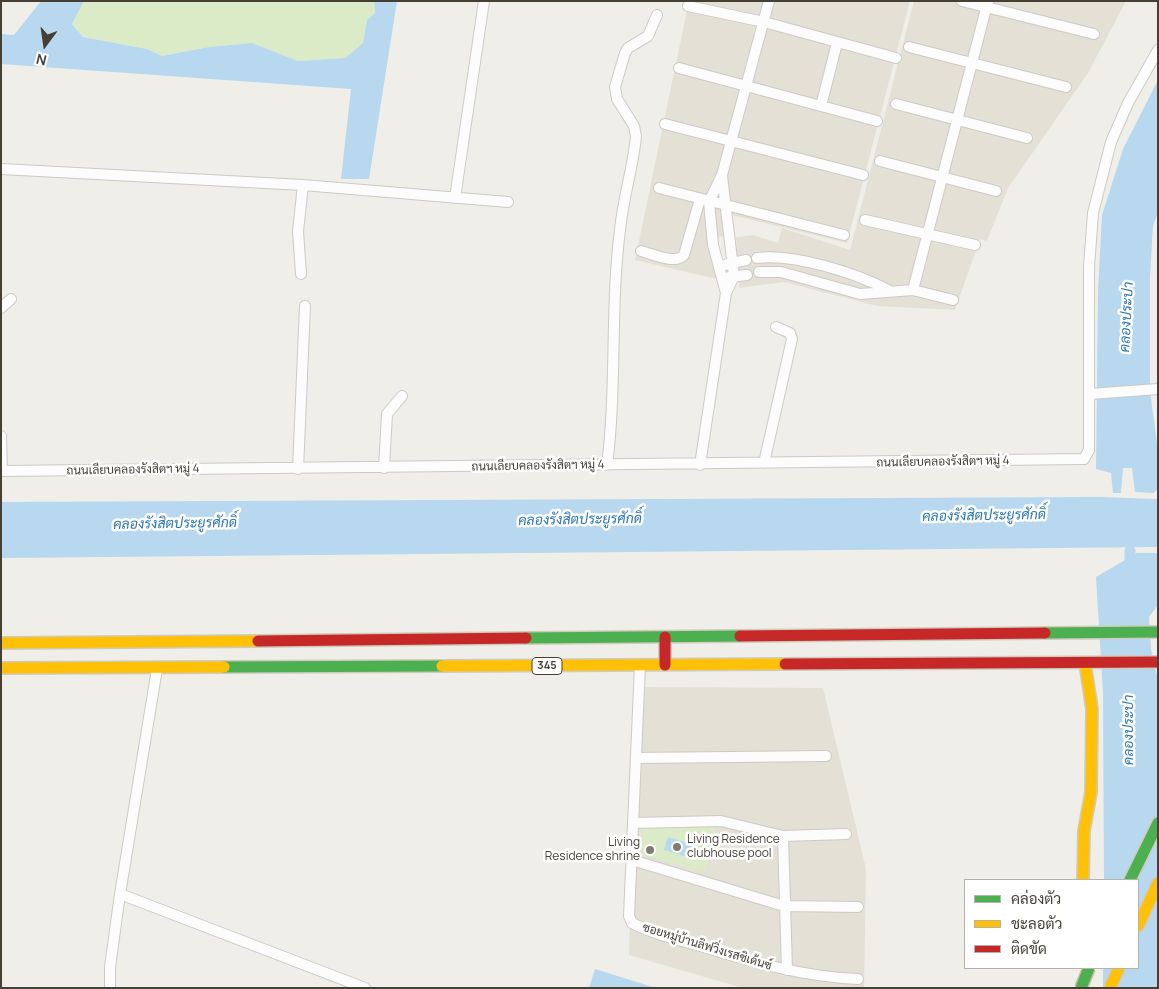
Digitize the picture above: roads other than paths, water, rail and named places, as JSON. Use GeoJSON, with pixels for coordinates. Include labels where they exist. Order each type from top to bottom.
{"type":"FeatureCollection","features":[{"type":"Feature","properties":{"kind":"main road"},"geometry":{"type":"LineString","coordinates":[[1,643],[1158,632]]}},
{"type":"Feature","properties":{"kind":"main road"},"geometry":{"type":"LineString","coordinates":[[664,665],[665,637]]}},
{"type":"Feature","properties":{"kind":"main road"},"geometry":{"type":"LineString","coordinates":[[1083,879],[1084,831],[1091,792],[1092,709],[1089,663]]}},
{"type":"Feature","properties":{"kind":"main road","name":"345"},"geometry":{"type":"LineString","coordinates":[[1,668],[157,669],[1155,663]]}},
{"type":"Feature","properties":{"kind":"main road"},"geometry":{"type":"LineString","coordinates":[[1130,879],[1158,823]]}},
{"type":"Feature","properties":{"kind":"main road"},"geometry":{"type":"LineString","coordinates":[[1139,924],[1158,883]]}},
{"type":"Feature","properties":{"kind":"main road"},"geometry":{"type":"LineString","coordinates":[[1082,988],[1083,969]]}},
{"type":"Feature","properties":{"kind":"main road"},"geometry":{"type":"LineString","coordinates":[[1082,988],[1089,969]]}},
{"type":"Feature","properties":{"kind":"main road"},"geometry":{"type":"LineString","coordinates":[[1110,988],[1119,969]]}},
{"type":"Feature","properties":{"kind":"street"},"geometry":{"type":"LineString","coordinates":[[455,198],[484,1]]}},
{"type":"Feature","properties":{"kind":"street"},"geometry":{"type":"LineString","coordinates":[[641,251],[674,260],[681,259],[684,255],[704,200],[722,175],[764,22],[768,1]]}},
{"type":"Feature","properties":{"kind":"street"},"geometry":{"type":"LineString","coordinates":[[962,1],[987,5],[1094,34]]}},
{"type":"Feature","properties":{"kind":"street"},"geometry":{"type":"LineString","coordinates":[[913,290],[987,5]]}},
{"type":"Feature","properties":{"kind":"street"},"geometry":{"type":"LineString","coordinates":[[688,6],[764,22],[896,58]]}},
{"type":"Feature","properties":{"kind":"street"},"geometry":{"type":"LineString","coordinates":[[607,465],[613,419],[612,362],[620,229],[636,136],[634,126],[617,99],[615,87],[625,53],[628,48],[648,36],[657,14]]}},
{"type":"Feature","properties":{"kind":"street"},"geometry":{"type":"LineString","coordinates":[[821,106],[837,43]]}},
{"type":"Feature","properties":{"kind":"street"},"geometry":{"type":"LineString","coordinates":[[909,47],[1066,87]]}},
{"type":"Feature","properties":{"kind":"street"},"geometry":{"type":"LineString","coordinates":[[1155,389],[1092,394],[1089,267],[1093,213],[1111,142],[1128,103],[1158,50]]}},
{"type":"Feature","properties":{"kind":"street"},"geometry":{"type":"LineString","coordinates":[[679,68],[877,121]]}},
{"type":"Feature","properties":{"kind":"street"},"geometry":{"type":"LineString","coordinates":[[896,104],[957,122],[1027,138]]}},
{"type":"Feature","properties":{"kind":"street"},"geometry":{"type":"LineString","coordinates":[[665,124],[863,175]]}},
{"type":"Feature","properties":{"kind":"street"},"geometry":{"type":"LineString","coordinates":[[880,161],[996,191]]}},
{"type":"Feature","properties":{"kind":"street"},"geometry":{"type":"LineString","coordinates":[[1,169],[303,185],[508,202]]}},
{"type":"Feature","properties":{"kind":"street"},"geometry":{"type":"LineString","coordinates":[[700,464],[726,293],[734,276],[731,264],[722,175]]}},
{"type":"Feature","properties":{"kind":"street"},"geometry":{"type":"LineString","coordinates":[[301,274],[298,231],[303,185]]}},
{"type":"Feature","properties":{"kind":"street"},"geometry":{"type":"LineString","coordinates":[[659,188],[844,235]]}},
{"type":"Feature","properties":{"kind":"street"},"geometry":{"type":"LineString","coordinates":[[704,200],[721,279],[726,293]]}},
{"type":"Feature","properties":{"kind":"street"},"geometry":{"type":"LineString","coordinates":[[865,220],[975,246]]}},
{"type":"Feature","properties":{"kind":"street"},"geometry":{"type":"LineString","coordinates":[[757,258],[784,258],[851,274],[888,290]]}},
{"type":"Feature","properties":{"kind":"street"},"geometry":{"type":"LineString","coordinates":[[718,266],[746,260]]}},
{"type":"Feature","properties":{"kind":"street"},"geometry":{"type":"LineString","coordinates":[[759,272],[781,272],[860,294],[872,294],[888,290],[913,290],[952,300]]}},
{"type":"Feature","properties":{"kind":"street"},"geometry":{"type":"LineString","coordinates":[[721,279],[748,274]]}},
{"type":"Feature","properties":{"kind":"street"},"geometry":{"type":"LineString","coordinates":[[1,308],[11,299]]}},
{"type":"Feature","properties":{"kind":"street"},"geometry":{"type":"LineString","coordinates":[[298,468],[305,306]]}},
{"type":"Feature","properties":{"kind":"street"},"geometry":{"type":"LineString","coordinates":[[764,463],[792,339],[790,333],[776,327]]}},
{"type":"Feature","properties":{"kind":"street","name":"ถนนเลียบคลองรังสิตฯ หมู่ 4"},"geometry":{"type":"LineString","coordinates":[[2,471],[1075,460],[1084,459],[1089,450],[1092,394]]}},
{"type":"Feature","properties":{"kind":"street"},"geometry":{"type":"LineString","coordinates":[[384,468],[387,414],[402,396]]}},
{"type":"Feature","properties":{"kind":"street"},"geometry":{"type":"LineString","coordinates":[[1,436],[2,471]]}},
{"type":"Feature","properties":{"kind":"street","name":"ซอยหมู่บ้านลิฟวิ่งเรสซิเด้นซ์"},"geometry":{"type":"LineString","coordinates":[[640,665],[629,916],[632,923],[682,941],[786,970],[829,978],[858,980]]}},
{"type":"Feature","properties":{"kind":"street"},"geometry":{"type":"LineString","coordinates":[[110,988],[110,967],[120,894],[157,669]]}},
{"type":"Feature","properties":{"kind":"street"},"geometry":{"type":"LineString","coordinates":[[636,758],[826,756]]}},
{"type":"Feature","properties":{"kind":"street"},"geometry":{"type":"LineString","coordinates":[[633,823],[722,821],[784,836],[846,834]]}},
{"type":"Feature","properties":{"kind":"street","name":"ซอยหมู่บ้านลิฟวิ่งเรสซิเด้นซ์"},"geometry":{"type":"LineString","coordinates":[[784,836],[786,970]]}},
{"type":"Feature","properties":{"kind":"street"},"geometry":{"type":"LineString","coordinates":[[632,860],[784,906],[858,907]]}},
{"type":"Feature","properties":{"kind":"street"},"geometry":{"type":"LineString","coordinates":[[120,894],[366,988]]}},
{"type":"Feature","properties":{"kind":"water"},"geometry":{"type":"Polygon","coordinates":[[[41,1],[84,1],[72,24],[83,37],[147,49],[162,56],[209,47],[252,43],[298,61],[345,58],[363,43],[367,20],[375,13],[374,1],[397,1],[369,179],[341,179],[351,89],[1,64],[1,34],[14,35],[41,1]]]}},
{"type":"Feature","properties":{"kind":"water"},"geometry":{"type":"Polygon","coordinates":[[[1158,80],[1158,212],[1153,226],[1150,277],[1150,391],[1158,451],[1158,488],[1154,493],[1135,492],[1132,468],[1123,468],[1121,493],[1113,493],[1111,473],[1096,469],[1098,291],[1102,215],[1123,149],[1158,80]]]}},
{"type":"Feature","properties":{"kind":"water","name":"คลองรังสิตประยูรศักดิ์"},"geometry":{"type":"Polygon","coordinates":[[[1099,497],[1158,499],[1158,547],[1,558],[1,502],[1099,497]]]}},
{"type":"Feature","properties":{"kind":"water"},"geometry":{"type":"Polygon","coordinates":[[[1137,553],[1158,553],[1158,605],[1149,617],[1151,649],[1157,676],[1158,988],[1103,988],[1103,969],[1139,969],[1139,879],[1104,879],[1103,693],[1096,577],[1137,553]]]}},
{"type":"Feature","properties":{"kind":"water","name":"Living Residence clubhouse pool"},"geometry":{"type":"Polygon","coordinates":[[[668,837],[691,844],[687,857],[664,850],[668,837]]]}},
{"type":"Feature","properties":{"kind":"water"},"geometry":{"type":"Polygon","coordinates":[[[595,969],[656,988],[589,988],[595,969]]]}},
{"type":"Feature","properties":{"kind":"waterway","name":"คลองประปา"},"geometry":{"type":"LineString","coordinates":[[1130,551],[1130,571]]}},
{"type":"Feature","properties":{"kind":"place","name":"Living Residence clubhouse pool"},"geometry":{"type":"Point","coordinates":[677,847]}},
{"type":"Feature","properties":{"kind":"place","name":"Living Residence shrine"},"geometry":{"type":"Point","coordinates":[650,850]}}]}
